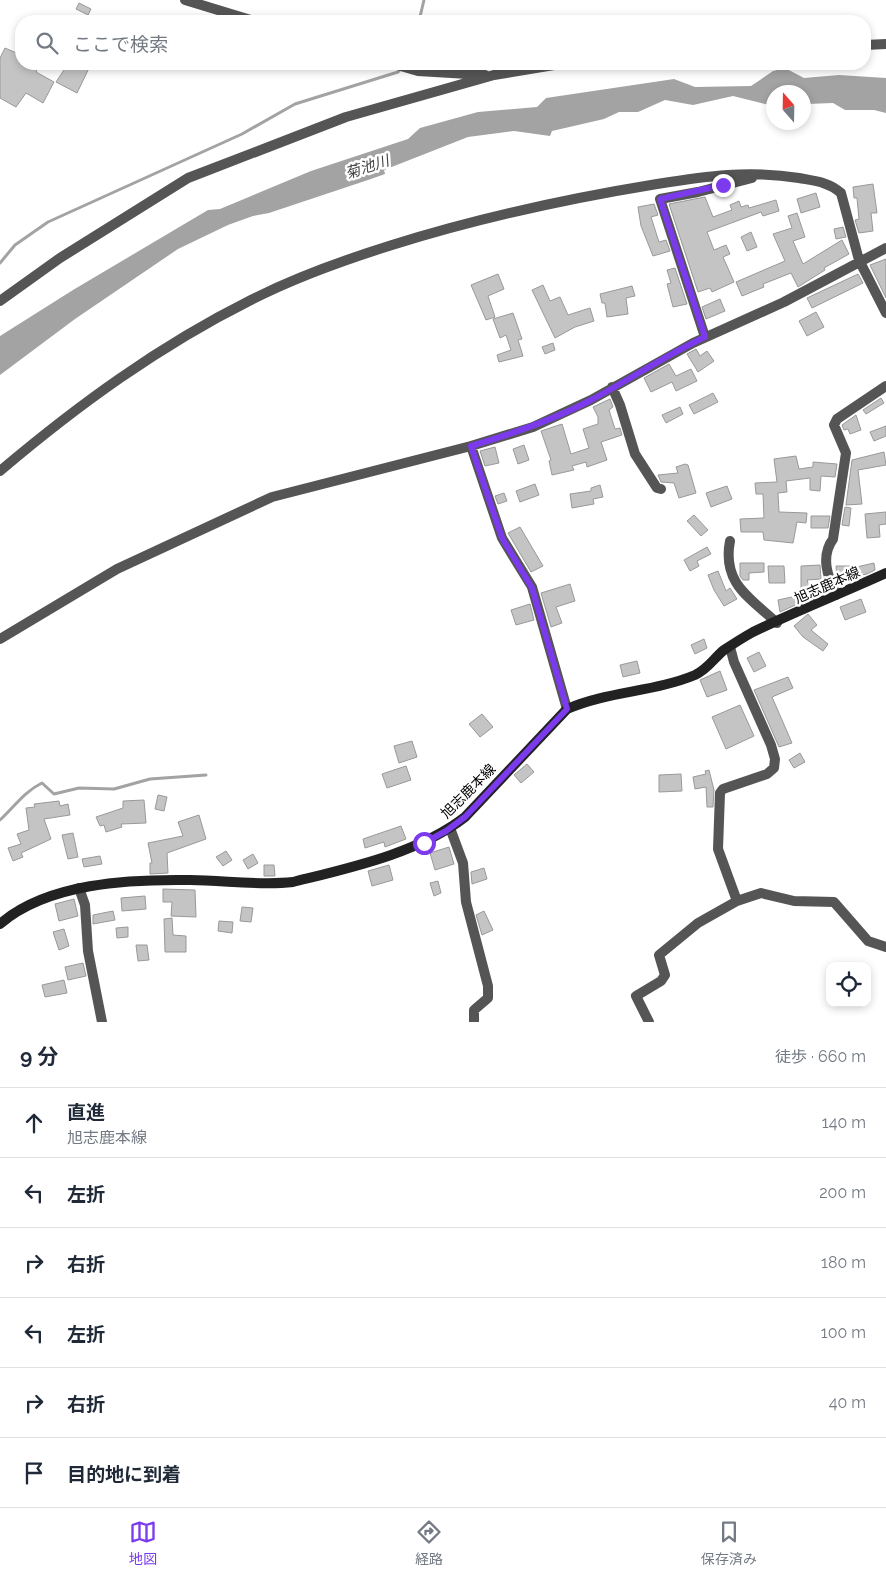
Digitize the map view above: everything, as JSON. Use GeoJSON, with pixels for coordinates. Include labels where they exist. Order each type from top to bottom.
{"type":"FeatureCollection","features":[{"type":"Feature","properties":{"kind":"main road","name":"旭志鹿本線"},"geometry":{"type":"LineString","coordinates":[[0,924],[32,902],[79,888],[190,880],[273,885],[293,882],[424,843],[465,817],[567,709],[584,701],[610,694],[674,682],[697,674],[730,647],[753,632],[886,573]]}},
{"type":"Feature","properties":{"kind":"street"},"geometry":{"type":"LineString","coordinates":[[185,0],[234,15]]}},
{"type":"Feature","properties":{"kind":"street"},"geometry":{"type":"LineString","coordinates":[[871,45],[886,44]]}},
{"type":"Feature","properties":{"kind":"street"},"geometry":{"type":"LineString","coordinates":[[415,70],[494,75]]}},
{"type":"Feature","properties":{"kind":"street"},"geometry":{"type":"LineString","coordinates":[[0,301],[60,258],[188,178],[346,117],[494,75],[524,70]]}},
{"type":"Feature","properties":{"kind":"street"},"geometry":{"type":"LineString","coordinates":[[0,471],[131,368],[172,342],[251,299],[319,269],[418,237],[525,207],[681,180],[754,173],[770,173],[822,182],[833,186],[841,193],[852,242],[860,263],[886,313]]}},
{"type":"Feature","properties":{"kind":"street"},"geometry":{"type":"LineString","coordinates":[[705,337],[660,199],[698,192],[770,173]]}},
{"type":"Feature","properties":{"kind":"street"},"geometry":{"type":"LineString","coordinates":[[0,639],[117,569],[272,497],[471,446],[533,427],[591,400],[705,337],[784,302],[886,248]]}},
{"type":"Feature","properties":{"kind":"street"},"geometry":{"type":"LineString","coordinates":[[836,596],[827,575],[826,560],[828,546],[833,539],[846,453],[834,425],[837,419],[886,386]]}},
{"type":"Feature","properties":{"kind":"street"},"geometry":{"type":"LineString","coordinates":[[612,387],[620,405],[635,454],[656,488],[662,489]]}},
{"type":"Feature","properties":{"kind":"street"},"geometry":{"type":"LineString","coordinates":[[471,446],[502,538],[532,588],[567,709]]}},
{"type":"Feature","properties":{"kind":"street"},"geometry":{"type":"LineString","coordinates":[[730,541],[728,566],[734,582],[776,623]]}},
{"type":"Feature","properties":{"kind":"street"},"geometry":{"type":"LineString","coordinates":[[730,647],[734,662],[771,745],[775,759],[774,768],[767,774],[723,789],[720,793],[718,849],[737,901]]}},
{"type":"Feature","properties":{"kind":"street"},"geometry":{"type":"LineString","coordinates":[[450,828],[463,863],[466,902],[488,986],[488,998],[474,1010],[474,1022]]}},
{"type":"Feature","properties":{"kind":"street"},"geometry":{"type":"LineString","coordinates":[[79,888],[85,905],[88,952],[102,1022]]}},
{"type":"Feature","properties":{"kind":"street"},"geometry":{"type":"LineString","coordinates":[[649,1022],[636,996],[661,981],[665,975],[658,955],[698,923],[737,901],[761,893],[794,901],[834,902],[868,941],[886,947]]}},
{"type":"Feature","properties":{"kind":"water","name":"菊池川"},"geometry":{"type":"Polygon","coordinates":[[[777,70],[789,70],[804,78],[839,75],[886,78],[886,113],[874,110],[845,110],[833,103],[811,104],[811,85],[766,85],[766,104],[733,96],[693,105],[665,100],[638,112],[619,112],[604,119],[552,131],[550,136],[514,131],[468,137],[384,170],[385,174],[228,225],[178,249],[75,319],[0,375],[0,336],[73,290],[208,210],[220,209],[311,171],[408,139],[420,128],[478,112],[537,107],[546,98],[674,79],[695,87],[751,86],[777,70]]]}},
{"type":"Feature","properties":{"kind":"building"},"geometry":{"type":"Polygon","coordinates":[[[79,3],[91,9],[88,15],[76,9],[79,3]]]}},
{"type":"Feature","properties":{"kind":"building"},"geometry":{"type":"Polygon","coordinates":[[[5,48],[15,52],[15,70],[37,70],[36,72],[54,82],[43,103],[26,93],[16,107],[0,98],[0,58],[5,48]]]}},
{"type":"Feature","properties":{"kind":"building"},"geometry":{"type":"Polygon","coordinates":[[[64,70],[88,70],[77,93],[56,82],[64,70]]]}},
{"type":"Feature","properties":{"kind":"building"},"geometry":{"type":"Polygon","coordinates":[[[873,184],[877,213],[871,213],[873,231],[859,233],[855,220],[859,219],[857,198],[854,198],[853,187],[873,184]]]}},
{"type":"Feature","properties":{"kind":"building"},"geometry":{"type":"Polygon","coordinates":[[[816,193],[820,207],[801,213],[797,199],[816,193]]]}},
{"type":"Feature","properties":{"kind":"building"},"geometry":{"type":"Polygon","coordinates":[[[705,197],[713,217],[732,210],[730,205],[739,201],[741,207],[748,205],[749,208],[776,200],[779,211],[763,216],[761,212],[707,232],[714,250],[726,245],[730,254],[723,257],[734,282],[712,292],[710,288],[698,292],[669,204],[705,197]]]}},
{"type":"Feature","properties":{"kind":"building"},"geometry":{"type":"Polygon","coordinates":[[[654,204],[658,215],[651,217],[659,242],[666,240],[670,251],[653,256],[641,226],[638,207],[654,204]]]}},
{"type":"Feature","properties":{"kind":"building"},"geometry":{"type":"Polygon","coordinates":[[[797,213],[805,237],[793,241],[803,264],[842,240],[849,254],[824,268],[825,270],[798,287],[791,273],[763,284],[764,287],[742,296],[736,282],[785,261],[773,234],[792,228],[788,216],[797,213]]]}},
{"type":"Feature","properties":{"kind":"building"},"geometry":{"type":"Polygon","coordinates":[[[843,227],[846,237],[836,239],[834,229],[843,227]]]}},
{"type":"Feature","properties":{"kind":"building"},"geometry":{"type":"Polygon","coordinates":[[[751,232],[757,247],[747,251],[741,237],[751,232]]]}},
{"type":"Feature","properties":{"kind":"building"},"geometry":{"type":"Polygon","coordinates":[[[886,259],[886,298],[870,265],[886,259]]]}},
{"type":"Feature","properties":{"kind":"building"},"geometry":{"type":"Polygon","coordinates":[[[675,268],[687,304],[673,307],[667,284],[671,283],[667,270],[675,268]]]}},
{"type":"Feature","properties":{"kind":"building"},"geometry":{"type":"Polygon","coordinates":[[[498,274],[504,289],[488,296],[495,317],[486,320],[471,285],[498,274]]]}},
{"type":"Feature","properties":{"kind":"building"},"geometry":{"type":"Polygon","coordinates":[[[858,274],[863,283],[812,308],[807,298],[858,274]]]}},
{"type":"Feature","properties":{"kind":"building"},"geometry":{"type":"Polygon","coordinates":[[[543,285],[550,301],[560,297],[568,315],[590,308],[594,321],[575,327],[555,338],[532,290],[543,285]]]}},
{"type":"Feature","properties":{"kind":"building"},"geometry":{"type":"Polygon","coordinates":[[[632,286],[635,296],[626,298],[628,314],[607,317],[605,303],[602,303],[600,294],[632,286]]]}},
{"type":"Feature","properties":{"kind":"building"},"geometry":{"type":"Polygon","coordinates":[[[720,299],[725,311],[706,319],[702,307],[720,299]]]}},
{"type":"Feature","properties":{"kind":"building"},"geometry":{"type":"Polygon","coordinates":[[[816,312],[824,327],[807,336],[799,321],[816,312]]]}},
{"type":"Feature","properties":{"kind":"building"},"geometry":{"type":"Polygon","coordinates":[[[513,313],[522,339],[518,340],[523,356],[499,362],[497,355],[511,350],[506,335],[500,338],[493,319],[513,313]]]}},
{"type":"Feature","properties":{"kind":"building"},"geometry":{"type":"Polygon","coordinates":[[[553,343],[555,350],[545,354],[542,347],[553,343]]]}},
{"type":"Feature","properties":{"kind":"building"},"geometry":{"type":"Polygon","coordinates":[[[696,349],[700,356],[707,351],[714,361],[698,372],[687,354],[696,349]]]}},
{"type":"Feature","properties":{"kind":"building"},"geometry":{"type":"Polygon","coordinates":[[[669,364],[676,376],[691,369],[697,381],[676,391],[672,382],[651,392],[644,378],[669,364]]]}},
{"type":"Feature","properties":{"kind":"building"},"geometry":{"type":"Polygon","coordinates":[[[713,393],[718,402],[694,414],[689,405],[713,393]]]}},
{"type":"Feature","properties":{"kind":"building"},"geometry":{"type":"Polygon","coordinates":[[[881,398],[884,403],[866,414],[863,410],[881,398]]]}},
{"type":"Feature","properties":{"kind":"building"},"geometry":{"type":"Polygon","coordinates":[[[610,399],[613,407],[609,410],[615,429],[620,428],[622,435],[601,442],[607,460],[587,467],[586,462],[572,466],[574,470],[552,475],[549,461],[551,460],[541,431],[562,424],[571,454],[589,448],[583,429],[598,424],[598,417],[593,407],[610,399]]]}},
{"type":"Feature","properties":{"kind":"building"},"geometry":{"type":"Polygon","coordinates":[[[680,407],[683,414],[666,423],[662,415],[680,407]]]}},
{"type":"Feature","properties":{"kind":"building"},"geometry":{"type":"Polygon","coordinates":[[[856,415],[861,430],[850,434],[848,429],[844,430],[842,425],[856,415]]]}},
{"type":"Feature","properties":{"kind":"building"},"geometry":{"type":"Polygon","coordinates":[[[886,426],[886,436],[874,441],[870,432],[886,426]]]}},
{"type":"Feature","properties":{"kind":"building"},"geometry":{"type":"Polygon","coordinates":[[[524,445],[529,460],[518,464],[513,449],[524,445]]]}},
{"type":"Feature","properties":{"kind":"building"},"geometry":{"type":"Polygon","coordinates":[[[495,447],[499,463],[485,466],[480,451],[495,447]]]}},
{"type":"Feature","properties":{"kind":"building"},"geometry":{"type":"Polygon","coordinates":[[[884,452],[886,465],[858,470],[862,504],[846,505],[852,460],[884,452]]]}},
{"type":"Feature","properties":{"kind":"building"},"geometry":{"type":"Polygon","coordinates":[[[796,456],[799,469],[813,467],[813,462],[837,464],[835,477],[821,476],[820,491],[810,490],[810,478],[786,481],[787,492],[778,493],[779,512],[807,513],[806,523],[797,522],[793,543],[764,540],[763,532],[741,532],[740,519],[764,518],[763,494],[756,494],[755,483],[777,482],[774,459],[796,456]]]}},
{"type":"Feature","properties":{"kind":"building"},"geometry":{"type":"Polygon","coordinates":[[[688,465],[696,493],[679,498],[674,483],[661,482],[658,475],[678,473],[676,467],[688,465]]]}},
{"type":"Feature","properties":{"kind":"building"},"geometry":{"type":"Polygon","coordinates":[[[535,484],[539,495],[520,502],[516,491],[535,484]]]}},
{"type":"Feature","properties":{"kind":"building"},"geometry":{"type":"Polygon","coordinates":[[[600,485],[603,497],[593,499],[594,504],[572,508],[570,494],[591,491],[591,488],[600,485]]]}},
{"type":"Feature","properties":{"kind":"building"},"geometry":{"type":"Polygon","coordinates":[[[727,486],[732,499],[711,507],[706,493],[727,486]]]}},
{"type":"Feature","properties":{"kind":"building"},"geometry":{"type":"Polygon","coordinates":[[[504,493],[507,501],[498,504],[495,496],[504,493]]]}},
{"type":"Feature","properties":{"kind":"building"},"geometry":{"type":"Polygon","coordinates":[[[845,507],[851,508],[849,526],[842,525],[845,507]]]}},
{"type":"Feature","properties":{"kind":"building"},"geometry":{"type":"Polygon","coordinates":[[[886,512],[886,524],[879,525],[880,537],[867,538],[865,514],[886,512]]]}},
{"type":"Feature","properties":{"kind":"building"},"geometry":{"type":"Polygon","coordinates":[[[694,515],[708,530],[701,536],[687,521],[694,515]]]}},
{"type":"Feature","properties":{"kind":"building"},"geometry":{"type":"Polygon","coordinates":[[[811,516],[830,516],[828,528],[811,528],[811,516]]]}},
{"type":"Feature","properties":{"kind":"building"},"geometry":{"type":"Polygon","coordinates":[[[520,527],[543,566],[531,572],[508,533],[520,527]]]}},
{"type":"Feature","properties":{"kind":"building"},"geometry":{"type":"Polygon","coordinates":[[[707,547],[711,554],[697,561],[699,566],[690,571],[684,560],[707,547]]]}},
{"type":"Feature","properties":{"kind":"building"},"geometry":{"type":"Polygon","coordinates":[[[740,563],[764,563],[764,572],[749,573],[749,580],[743,580],[740,576],[740,563]]]}},
{"type":"Feature","properties":{"kind":"building"},"geometry":{"type":"Polygon","coordinates":[[[874,563],[875,570],[867,574],[837,579],[836,566],[852,566],[852,568],[874,563]]]}},
{"type":"Feature","properties":{"kind":"building"},"geometry":{"type":"Polygon","coordinates":[[[820,565],[821,579],[807,580],[813,597],[780,612],[778,600],[801,595],[801,566],[820,565]]]}},
{"type":"Feature","properties":{"kind":"building"},"geometry":{"type":"Polygon","coordinates":[[[768,566],[784,566],[785,583],[769,583],[768,566]]]}},
{"type":"Feature","properties":{"kind":"building"},"geometry":{"type":"Polygon","coordinates":[[[718,571],[726,591],[730,588],[737,599],[724,606],[714,590],[708,575],[718,571]]]}},
{"type":"Feature","properties":{"kind":"building"},"geometry":{"type":"Polygon","coordinates":[[[570,584],[575,601],[556,607],[562,623],[551,627],[541,593],[570,584]]]}},
{"type":"Feature","properties":{"kind":"building"},"geometry":{"type":"Polygon","coordinates":[[[861,599],[866,612],[845,620],[840,607],[861,599]]]}},
{"type":"Feature","properties":{"kind":"building"},"geometry":{"type":"Polygon","coordinates":[[[530,604],[534,620],[516,625],[511,610],[530,604]]]}},
{"type":"Feature","properties":{"kind":"building"},"geometry":{"type":"Polygon","coordinates":[[[808,614],[817,625],[811,630],[828,644],[823,651],[803,637],[794,626],[808,614]]]}},
{"type":"Feature","properties":{"kind":"building"},"geometry":{"type":"Polygon","coordinates":[[[704,639],[707,648],[695,654],[691,645],[704,639]]]}},
{"type":"Feature","properties":{"kind":"building"},"geometry":{"type":"Polygon","coordinates":[[[759,652],[766,666],[754,672],[747,658],[759,652]]]}},
{"type":"Feature","properties":{"kind":"building"},"geometry":{"type":"Polygon","coordinates":[[[637,661],[640,673],[623,677],[620,665],[637,661]]]}},
{"type":"Feature","properties":{"kind":"building"},"geometry":{"type":"Polygon","coordinates":[[[720,671],[727,690],[707,697],[700,680],[720,671]]]}},
{"type":"Feature","properties":{"kind":"building"},"geometry":{"type":"Polygon","coordinates":[[[788,677],[793,688],[772,697],[792,743],[779,747],[754,690],[788,677]]]}},
{"type":"Feature","properties":{"kind":"building"},"geometry":{"type":"Polygon","coordinates":[[[740,705],[754,736],[726,749],[712,717],[740,705]]]}},
{"type":"Feature","properties":{"kind":"building"},"geometry":{"type":"Polygon","coordinates":[[[482,714],[493,727],[480,737],[469,724],[482,714]]]}},
{"type":"Feature","properties":{"kind":"building"},"geometry":{"type":"Polygon","coordinates":[[[412,741],[417,757],[399,763],[394,746],[412,741]]]}},
{"type":"Feature","properties":{"kind":"building"},"geometry":{"type":"Polygon","coordinates":[[[800,753],[805,762],[794,768],[789,760],[800,753]]]}},
{"type":"Feature","properties":{"kind":"building"},"geometry":{"type":"Polygon","coordinates":[[[527,764],[534,772],[521,783],[514,775],[527,764]]]}},
{"type":"Feature","properties":{"kind":"building"},"geometry":{"type":"Polygon","coordinates":[[[406,766],[411,780],[387,788],[382,774],[406,766]]]}},
{"type":"Feature","properties":{"kind":"building"},"geometry":{"type":"Polygon","coordinates":[[[709,770],[714,790],[713,807],[707,807],[706,787],[695,789],[693,777],[706,774],[705,771],[709,770]]]}},
{"type":"Feature","properties":{"kind":"building"},"geometry":{"type":"Polygon","coordinates":[[[681,774],[682,791],[659,792],[659,775],[681,774]]]}},
{"type":"Feature","properties":{"kind":"building"},"geometry":{"type":"Polygon","coordinates":[[[158,795],[167,797],[164,811],[155,809],[158,795]]]}},
{"type":"Feature","properties":{"kind":"building"},"geometry":{"type":"Polygon","coordinates":[[[144,800],[146,823],[121,824],[122,827],[106,832],[104,825],[100,826],[96,817],[123,808],[123,801],[144,800]]]}},
{"type":"Feature","properties":{"kind":"building"},"geometry":{"type":"Polygon","coordinates":[[[59,801],[60,806],[68,804],[70,815],[44,819],[51,839],[21,853],[23,857],[13,861],[8,848],[21,844],[17,834],[29,830],[26,808],[35,807],[34,804],[59,801]]]}},
{"type":"Feature","properties":{"kind":"building"},"geometry":{"type":"Polygon","coordinates":[[[199,815],[206,839],[167,853],[168,873],[150,874],[150,863],[152,863],[148,843],[183,836],[178,822],[199,815]]]}},
{"type":"Feature","properties":{"kind":"building"},"geometry":{"type":"Polygon","coordinates":[[[401,826],[406,839],[385,847],[384,842],[365,848],[363,839],[401,826]]]}},
{"type":"Feature","properties":{"kind":"building"},"geometry":{"type":"Polygon","coordinates":[[[73,833],[78,857],[68,859],[62,835],[73,833]]]}},
{"type":"Feature","properties":{"kind":"building"},"geometry":{"type":"Polygon","coordinates":[[[449,847],[454,864],[435,870],[430,853],[449,847]]]}},
{"type":"Feature","properties":{"kind":"building"},"geometry":{"type":"Polygon","coordinates":[[[226,851],[232,860],[223,866],[216,857],[226,851]]]}},
{"type":"Feature","properties":{"kind":"building"},"geometry":{"type":"Polygon","coordinates":[[[253,854],[258,863],[248,869],[243,860],[253,854]]]}},
{"type":"Feature","properties":{"kind":"building"},"geometry":{"type":"Polygon","coordinates":[[[100,856],[102,864],[84,867],[82,859],[100,856]]]}},
{"type":"Feature","properties":{"kind":"building"},"geometry":{"type":"Polygon","coordinates":[[[264,865],[274,865],[275,876],[264,876],[264,865]]]}},
{"type":"Feature","properties":{"kind":"building"},"geometry":{"type":"Polygon","coordinates":[[[389,865],[393,880],[372,886],[368,871],[389,865]]]}},
{"type":"Feature","properties":{"kind":"building"},"geometry":{"type":"Polygon","coordinates":[[[484,868],[487,879],[472,884],[471,872],[484,868]]]}},
{"type":"Feature","properties":{"kind":"building"},"geometry":{"type":"Polygon","coordinates":[[[438,881],[441,893],[434,896],[430,883],[438,881]]]}},
{"type":"Feature","properties":{"kind":"building"},"geometry":{"type":"Polygon","coordinates":[[[163,889],[195,890],[196,917],[171,916],[172,902],[163,902],[163,889]]]}},
{"type":"Feature","properties":{"kind":"building"},"geometry":{"type":"Polygon","coordinates":[[[145,896],[146,909],[122,911],[121,898],[145,896]]]}},
{"type":"Feature","properties":{"kind":"building"},"geometry":{"type":"Polygon","coordinates":[[[74,899],[78,916],[59,921],[55,904],[74,899]]]}},
{"type":"Feature","properties":{"kind":"building"},"geometry":{"type":"Polygon","coordinates":[[[242,907],[253,908],[251,922],[240,921],[242,907]]]}},
{"type":"Feature","properties":{"kind":"building"},"geometry":{"type":"Polygon","coordinates":[[[113,911],[115,920],[93,924],[93,915],[113,911]]]}},
{"type":"Feature","properties":{"kind":"building"},"geometry":{"type":"Polygon","coordinates":[[[484,911],[493,930],[482,935],[476,915],[484,911]]]}},
{"type":"Feature","properties":{"kind":"building"},"geometry":{"type":"Polygon","coordinates":[[[172,918],[173,935],[186,936],[186,952],[165,952],[164,919],[172,918]]]}},
{"type":"Feature","properties":{"kind":"building"},"geometry":{"type":"Polygon","coordinates":[[[219,921],[233,922],[232,933],[218,931],[219,921]]]}},
{"type":"Feature","properties":{"kind":"building"},"geometry":{"type":"Polygon","coordinates":[[[128,927],[128,937],[117,938],[116,928],[128,927]]]}},
{"type":"Feature","properties":{"kind":"building"},"geometry":{"type":"Polygon","coordinates":[[[64,929],[69,946],[59,950],[53,932],[64,929]]]}},
{"type":"Feature","properties":{"kind":"building"},"geometry":{"type":"Polygon","coordinates":[[[136,945],[147,945],[149,960],[138,961],[136,945]]]}},
{"type":"Feature","properties":{"kind":"building"},"geometry":{"type":"Polygon","coordinates":[[[83,963],[86,976],[68,980],[65,967],[83,963]]]}},
{"type":"Feature","properties":{"kind":"building"},"geometry":{"type":"Polygon","coordinates":[[[64,980],[67,993],[45,997],[42,985],[64,980]]]}},
{"type":"Feature","properties":{"kind":"waterway"},"geometry":{"type":"LineString","coordinates":[[420,15],[424,0]]}},
{"type":"Feature","properties":{"kind":"waterway"},"geometry":{"type":"LineString","coordinates":[[0,263],[15,245],[48,222],[242,134],[295,104],[400,70]]}},
{"type":"Feature","properties":{"kind":"waterway"},"geometry":{"type":"LineString","coordinates":[[0,820],[25,795],[42,783],[54,794],[79,788],[114,789],[150,779],[206,775]]}},
{"type":"Feature","properties":{"kind":"route"},"geometry":{"type":"LineString","coordinates":[[424,843],[446,831],[465,817],[567,709],[560,692],[530,582],[526,579],[502,538],[471,446],[533,427],[591,400],[609,390],[615,384],[705,337],[681,269],[660,199],[723,185]]}}]}
